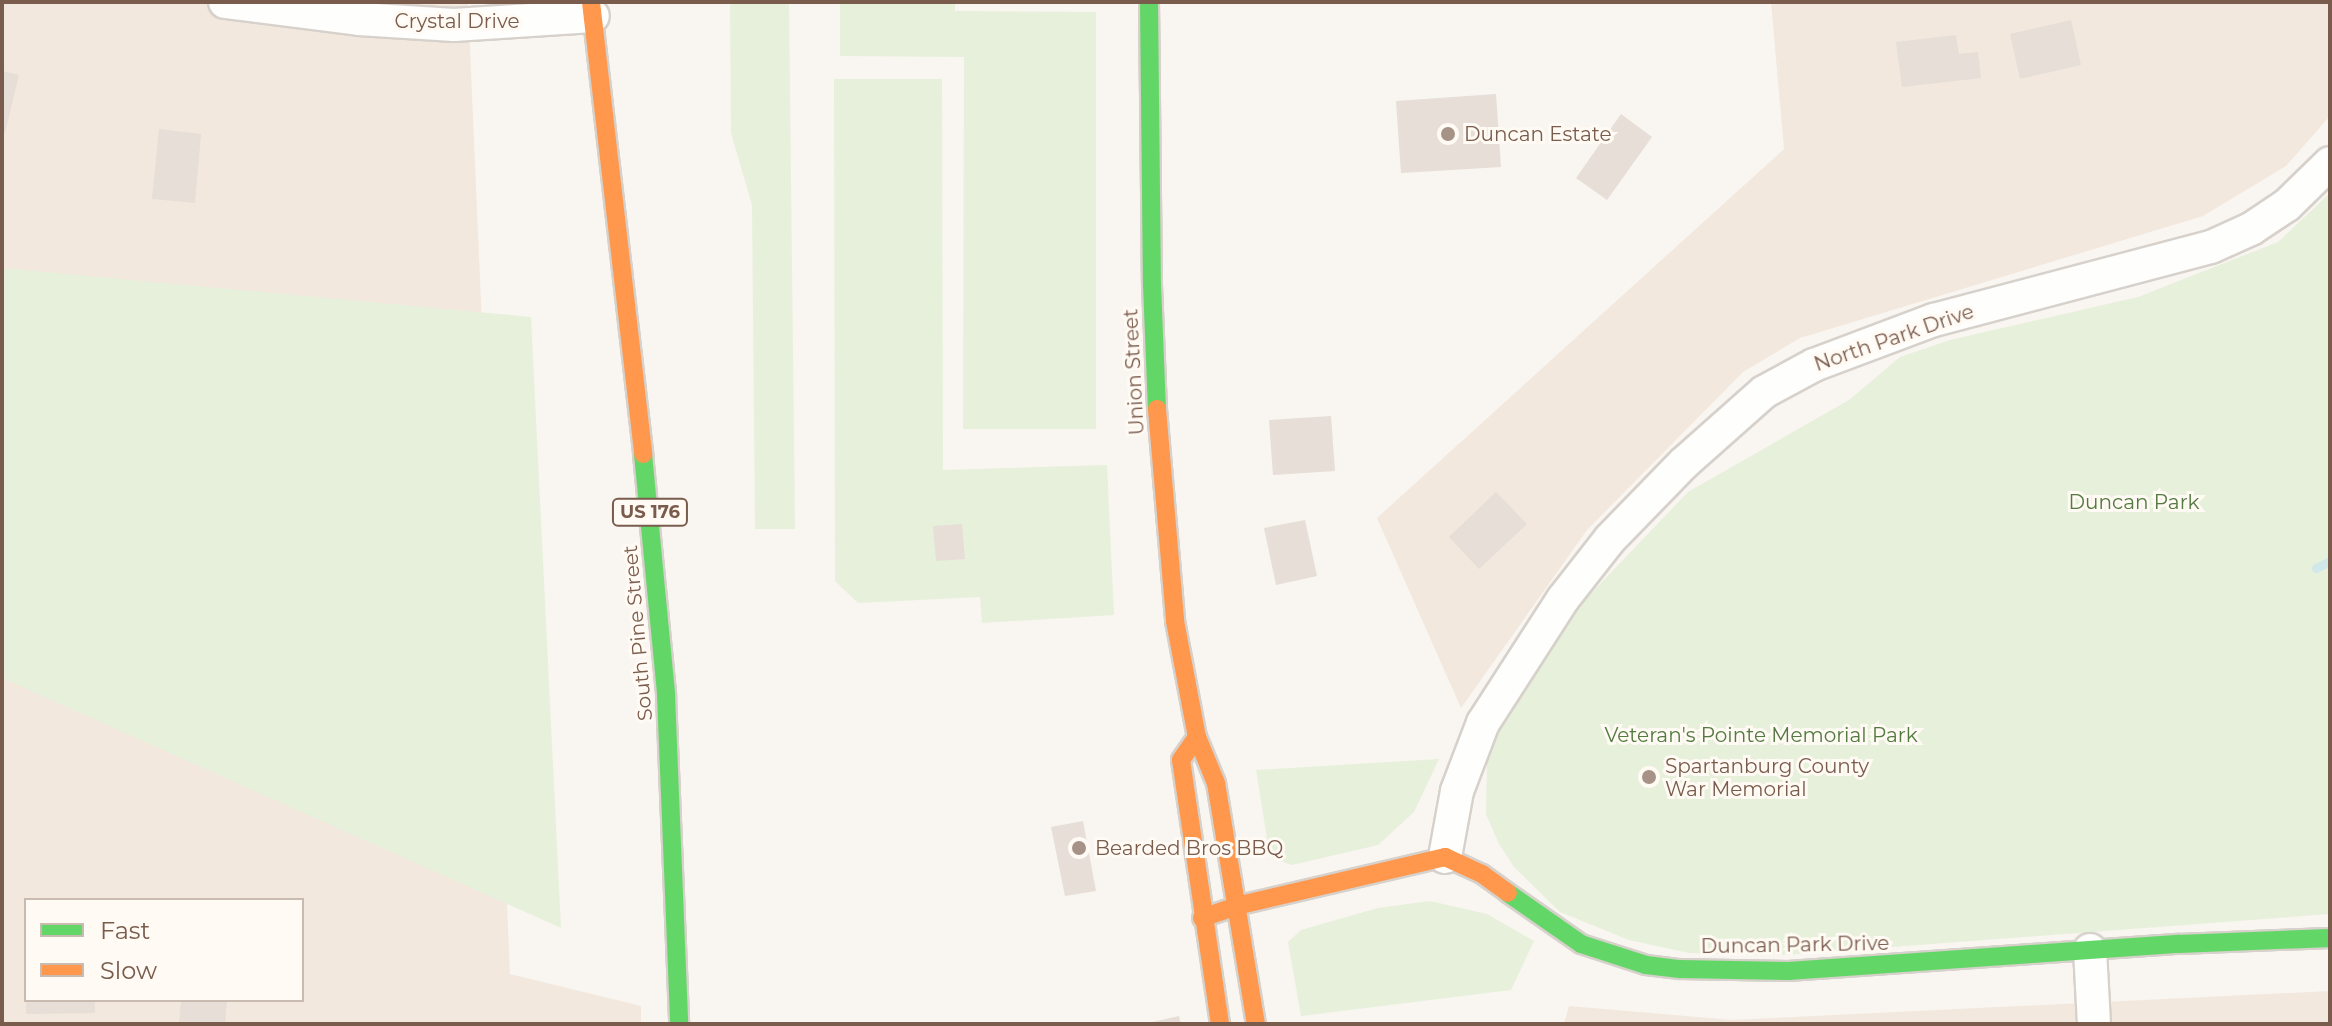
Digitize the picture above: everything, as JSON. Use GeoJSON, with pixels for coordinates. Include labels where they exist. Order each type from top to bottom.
{"type":"FeatureCollection","features":[{"type":"Feature","properties":{"kind":"main road","name":"Union Street"},"geometry":{"type":"LineString","coordinates":[[1149,2],[1152,285],[1159,445],[1175,621],[1197,737],[1216,783],[1256,1024]]}},
{"type":"Feature","properties":{"kind":"main road","name":"South Pine Street"},"geometry":{"type":"LineString","coordinates":[[592,9],[628,301],[665,680],[679,1024]]}},
{"type":"Feature","properties":{"kind":"main road"},"geometry":{"type":"LineString","coordinates":[[1197,737],[1181,760],[1220,1024]]}},
{"type":"Feature","properties":{"kind":"main road"},"geometry":{"type":"LineString","coordinates":[[1202,918],[1236,906],[1445,857]]}},
{"type":"Feature","properties":{"kind":"main road","name":"Duncan Park Drive"},"geometry":{"type":"LineString","coordinates":[[1445,857],[1482,874],[1581,944],[1646,965],[1680,969],[1788,971],[2090,950],[2330,938]]}},
{"type":"Feature","properties":{"kind":"street","name":"Crystal Drive"},"geometry":{"type":"LineString","coordinates":[[225,2],[359,19],[454,25],[592,9]]}},
{"type":"Feature","properties":{"kind":"street","name":"North Park Drive"},"geometry":{"type":"LineString","coordinates":[[1445,857],[1457,791],[1483,723],[1555,611],[1610,539],[1684,463],[1764,392],[1814,365],[1934,320],[2211,247],[2251,229],[2287,205],[2330,163]]}},
{"type":"Feature","properties":{"kind":"street"},"geometry":{"type":"LineString","coordinates":[[2090,950],[2094,1024]]}},
{"type":"Feature","properties":{"kind":"shaded area"},"geometry":{"type":"Polygon","coordinates":[[[2,2],[468,2],[510,974],[641,1006],[641,1024],[2,1024],[2,2]]]}},
{"type":"Feature","properties":{"kind":"shaded area"},"geometry":{"type":"Polygon","coordinates":[[[1771,2],[2330,2],[2330,116],[2286,166],[2203,216],[1800,338],[1743,372],[1587,530],[1461,708],[1377,518],[1784,149],[1771,2]]]}},
{"type":"Feature","properties":{"kind":"shaded area"},"geometry":{"type":"Polygon","coordinates":[[[2330,991],[2330,1024],[1564,1024],[1569,1006],[1732,1020],[2330,991]]]}},
{"type":"Feature","properties":{"kind":"green space"},"geometry":{"type":"Polygon","coordinates":[[[730,2],[789,2],[795,529],[755,529],[752,205],[731,133],[730,2]]]}},
{"type":"Feature","properties":{"kind":"green space"},"geometry":{"type":"Polygon","coordinates":[[[840,2],[955,2],[955,11],[1096,12],[1096,429],[963,429],[964,57],[840,56],[840,2]]]}},
{"type":"Feature","properties":{"kind":"green space"},"geometry":{"type":"Polygon","coordinates":[[[834,79],[942,79],[943,470],[1107,465],[1114,615],[982,623],[980,597],[858,603],[835,581],[834,79]]]}},
{"type":"Feature","properties":{"kind":"green space"},"geometry":{"type":"Polygon","coordinates":[[[2330,193],[2330,914],[1785,955],[1689,953],[1629,940],[1560,912],[1514,867],[1499,844],[1486,814],[1487,760],[1505,716],[1578,607],[1688,492],[1849,400],[1900,357],[1950,340],[2138,297],[2278,242],[2330,193]]]}},
{"type":"Feature","properties":{"kind":"green space"},"geometry":{"type":"Polygon","coordinates":[[[2,268],[531,317],[561,928],[2,678],[2,268]]]}},
{"type":"Feature","properties":{"kind":"green space"},"geometry":{"type":"Polygon","coordinates":[[[1439,759],[1414,812],[1378,845],[1292,865],[1270,857],[1256,770],[1439,759]]]}},
{"type":"Feature","properties":{"kind":"green space"},"geometry":{"type":"Polygon","coordinates":[[[1430,901],[1487,914],[1534,941],[1511,990],[1301,1016],[1288,942],[1301,930],[1378,908],[1430,901]]]}},
{"type":"Feature","properties":{"kind":"building"},"geometry":{"type":"Polygon","coordinates":[[[2071,20],[2081,65],[2020,79],[2010,34],[2071,20]]]}},
{"type":"Feature","properties":{"kind":"building"},"geometry":{"type":"Polygon","coordinates":[[[1956,35],[1959,54],[1978,52],[1981,78],[1902,87],[1896,42],[1956,35]]]}},
{"type":"Feature","properties":{"kind":"building"},"geometry":{"type":"Polygon","coordinates":[[[2,71],[19,75],[5,133],[2,133],[2,71]]]}},
{"type":"Feature","properties":{"kind":"building","name":"Duncan Estate"},"geometry":{"type":"Polygon","coordinates":[[[1496,94],[1501,167],[1401,173],[1396,101],[1496,94]]]}},
{"type":"Feature","properties":{"kind":"building"},"geometry":{"type":"Polygon","coordinates":[[[1621,114],[1652,137],[1607,200],[1576,178],[1621,114]]]}},
{"type":"Feature","properties":{"kind":"building"},"geometry":{"type":"Polygon","coordinates":[[[159,129],[201,134],[195,203],[152,199],[159,129]]]}},
{"type":"Feature","properties":{"kind":"building"},"geometry":{"type":"Polygon","coordinates":[[[1331,416],[1335,471],[1273,475],[1269,420],[1331,416]]]}},
{"type":"Feature","properties":{"kind":"building"},"geometry":{"type":"Polygon","coordinates":[[[1496,492],[1527,524],[1479,569],[1449,537],[1496,492]]]}},
{"type":"Feature","properties":{"kind":"building"},"geometry":{"type":"Polygon","coordinates":[[[1305,520],[1317,576],[1276,585],[1264,528],[1305,520]]]}},
{"type":"Feature","properties":{"kind":"building"},"geometry":{"type":"Polygon","coordinates":[[[962,524],[965,559],[936,561],[933,526],[962,524]]]}},
{"type":"Feature","properties":{"kind":"building"},"geometry":{"type":"Polygon","coordinates":[[[1083,821],[1096,891],[1065,896],[1051,827],[1083,821]]]}},
{"type":"Feature","properties":{"kind":"building"},"geometry":{"type":"Polygon","coordinates":[[[26,1002],[95,1002],[95,1013],[26,1014],[26,1002]]]}},
{"type":"Feature","properties":{"kind":"building"},"geometry":{"type":"Polygon","coordinates":[[[181,1002],[227,1002],[225,1024],[179,1024],[181,1002]]]}},
{"type":"Feature","properties":{"kind":"building"},"geometry":{"type":"Polygon","coordinates":[[[1179,1016],[1181,1024],[1148,1024],[1148,1023],[1179,1016]]]}},
{"type":"Feature","properties":{"kind":"waterway"},"geometry":{"type":"LineString","coordinates":[[2316,568],[2330,561]]}},
{"type":"Feature","properties":{"kind":"traffic: fast"},"geometry":{"type":"LineString","coordinates":[[1149,2],[1152,285],[1157,409]]}},
{"type":"Feature","properties":{"kind":"traffic: fast"},"geometry":{"type":"LineString","coordinates":[[643,454],[666,695],[679,1024]]}},
{"type":"Feature","properties":{"kind":"traffic: fast"},"geometry":{"type":"LineString","coordinates":[[1508,893],[1581,944],[1646,965],[1680,969],[1788,971],[2179,944],[2330,938]]}},
{"type":"Feature","properties":{"kind":"traffic: slow"},"geometry":{"type":"LineString","coordinates":[[591,2],[643,454]]}},
{"type":"Feature","properties":{"kind":"traffic: slow"},"geometry":{"type":"LineString","coordinates":[[1157,409],[1175,621],[1197,737],[1216,783],[1256,1024]]}},
{"type":"Feature","properties":{"kind":"traffic: slow"},"geometry":{"type":"LineString","coordinates":[[1197,737],[1181,760],[1220,1024]]}},
{"type":"Feature","properties":{"kind":"traffic: slow"},"geometry":{"type":"LineString","coordinates":[[1202,918],[1236,906],[1445,857],[1482,874],[1508,893]]}},
{"type":"Feature","properties":{"kind":"place","name":"Duncan Estate"},"geometry":{"type":"Point","coordinates":[1448,134]}},
{"type":"Feature","properties":{"kind":"place","name":"Spartanburg County War Memorial"},"geometry":{"type":"Point","coordinates":[1649,777]}},
{"type":"Feature","properties":{"kind":"place","name":"Bearded Bros BBQ"},"geometry":{"type":"Point","coordinates":[1079,848]}},
{"type":"Feature","properties":{"kind":"park label","name":"Duncan Park"},"geometry":{"type":"Point","coordinates":[2134,502]}},
{"type":"Feature","properties":{"kind":"park label","name":"Veteran's Pointe Memorial Park"},"geometry":{"type":"Point","coordinates":[1761,735]}}]}
